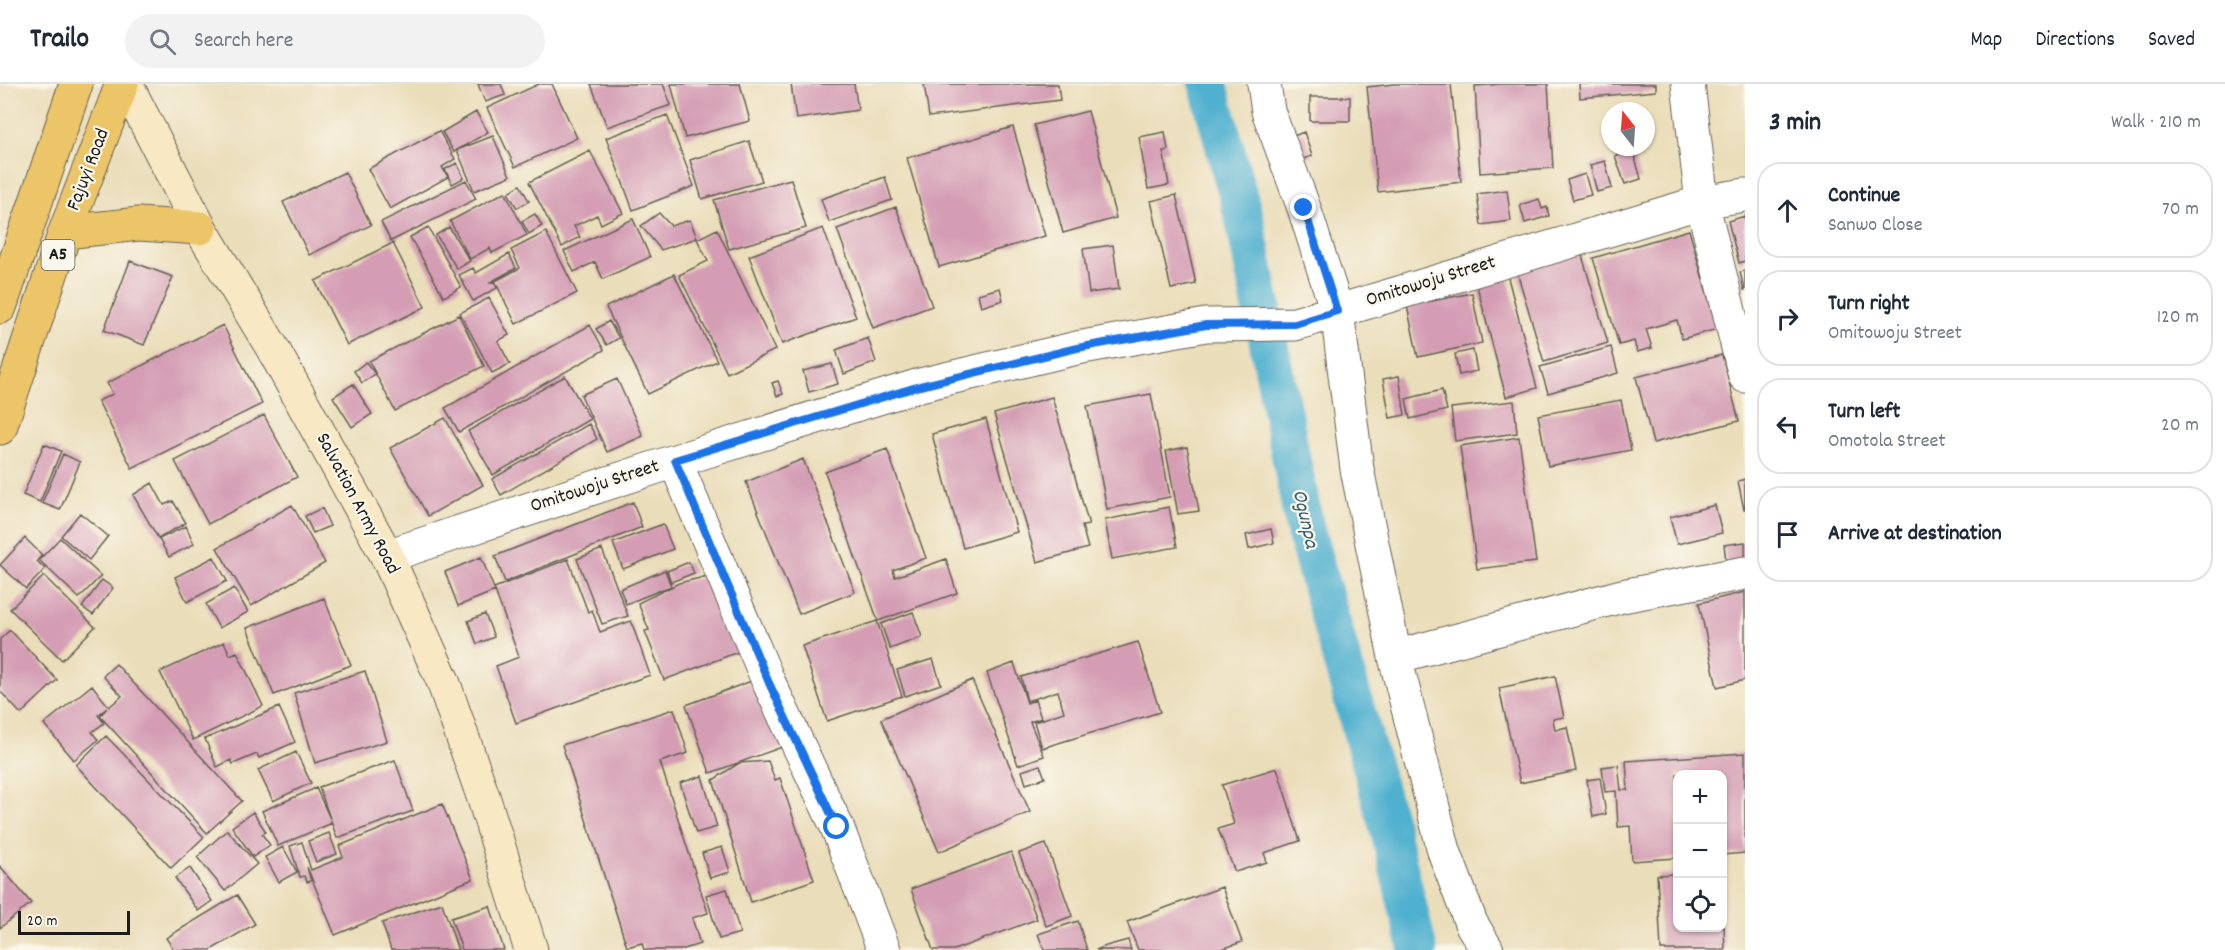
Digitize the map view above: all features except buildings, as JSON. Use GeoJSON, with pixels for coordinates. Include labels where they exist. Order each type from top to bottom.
{"type":"FeatureCollection","features":[{"type":"Feature","properties":{"kind":"highway","name":"Fajuyi Road"},"geometry":{"type":"LineString","coordinates":[[0,307],[76,84]]}},
{"type":"Feature","properties":{"kind":"highway","name":"Fajuyi Road"},"geometry":{"type":"LineString","coordinates":[[0,428],[65,232],[124,84]]}},
{"type":"Feature","properties":{"kind":"highway"},"geometry":{"type":"LineString","coordinates":[[65,232],[139,224],[200,228]]}},
{"type":"Feature","properties":{"kind":"main road","name":"Salvation Army Road"},"geometry":{"type":"LineString","coordinates":[[124,84],[200,228],[273,349],[387,556],[443,681],[484,799],[531,950]]}},
{"type":"Feature","properties":{"kind":"street"},"geometry":{"type":"LineString","coordinates":[[1264,84],[1268,111],[1304,208],[1337,311],[1357,469],[1395,657],[1444,851],[1471,923],[1487,950]]}},
{"type":"Feature","properties":{"kind":"street"},"geometry":{"type":"LineString","coordinates":[[1688,84],[1702,202],[1745,376]]}},
{"type":"Feature","properties":{"kind":"street","name":"Omitowoju Street"},"geometry":{"type":"LineString","coordinates":[[387,556],[675,460],[920,386],[1077,348],[1206,325],[1295,324],[1702,202],[1745,195]]}},
{"type":"Feature","properties":{"kind":"street"},"geometry":{"type":"LineString","coordinates":[[675,460],[769,683],[837,827],[884,950]]}},
{"type":"Feature","properties":{"kind":"street"},"geometry":{"type":"LineString","coordinates":[[1395,657],[1622,596],[1745,573]]}},
{"type":"Feature","properties":{"kind":"waterway","name":"Ogunpa"},"geometry":{"type":"LineString","coordinates":[[1208,84],[1245,222],[1305,529],[1389,828],[1418,950]]}},
{"type":"Feature","properties":{"kind":"route"},"geometry":{"type":"LineString","coordinates":[[837,827],[769,683],[675,460],[920,386],[1077,348],[1206,325],[1295,324],[1337,311],[1304,208]]}}]}
